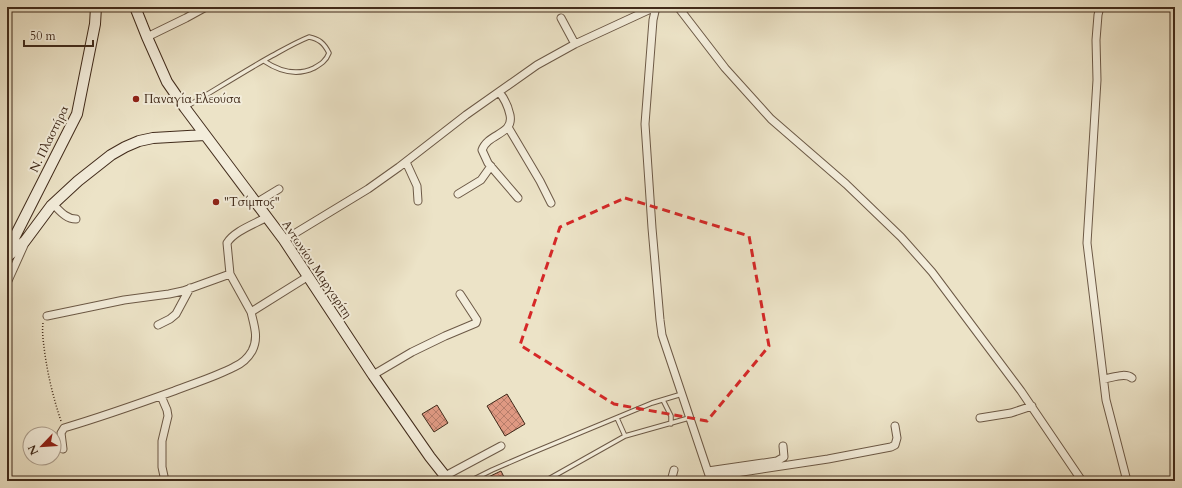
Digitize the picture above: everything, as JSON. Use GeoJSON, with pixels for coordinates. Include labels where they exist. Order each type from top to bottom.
{"type":"FeatureCollection","features":[{"type":"Feature","properties":{"kind":"street","name":"Ν. Πλαστήρα"},"geometry":{"type":"LineString","coordinates":[[7,252],[77,114],[95,24],[96,7]]}},
{"type":"Feature","properties":{"kind":"street","name":"Αντωνίου Μαργαρίτη"},"geometry":{"type":"LineString","coordinates":[[135,7],[167,82],[284,240],[373,375],[447,479]]}},
{"type":"Feature","properties":{"kind":"street"},"geometry":{"type":"LineString","coordinates":[[147,37],[206,7]]}},
{"type":"Feature","properties":{"kind":"street"},"geometry":{"type":"LineString","coordinates":[[284,240],[368,189],[406,162],[466,115],[537,65],[575,44],[655,7]]}},
{"type":"Feature","properties":{"kind":"street"},"geometry":{"type":"LineString","coordinates":[[655,7],[645,124],[652,228],[662,335],[710,476]]}},
{"type":"Feature","properties":{"kind":"street"},"geometry":{"type":"LineString","coordinates":[[678,7],[725,68],[771,119],[846,184],[901,236],[932,272],[1032,406],[1082,481]]}},
{"type":"Feature","properties":{"kind":"street"},"geometry":{"type":"LineString","coordinates":[[1100,7],[1096,40],[1097,80],[1087,243],[1106,400],[1127,481]]}},
{"type":"Feature","properties":{"kind":"street"},"geometry":{"type":"LineString","coordinates":[[561,18],[575,44]]}},
{"type":"Feature","properties":{"kind":"street"},"geometry":{"type":"LineString","coordinates":[[499,92],[505,99],[511,121],[508,128],[489,141],[482,150],[491,166],[518,198]]}},
{"type":"Feature","properties":{"kind":"street"},"geometry":{"type":"LineString","coordinates":[[508,128],[551,202]]}},
{"type":"Feature","properties":{"kind":"street"},"geometry":{"type":"LineString","coordinates":[[7,283],[26,241],[53,204],[78,181],[111,155],[125,147],[153,138],[205,135]]}},
{"type":"Feature","properties":{"kind":"street"},"geometry":{"type":"LineString","coordinates":[[406,162],[417,186],[418,201]]}},
{"type":"Feature","properties":{"kind":"street"},"geometry":{"type":"LineString","coordinates":[[458,194],[481,180],[491,166]]}},
{"type":"Feature","properties":{"kind":"street"},"geometry":{"type":"LineString","coordinates":[[256,203],[279,189]]}},
{"type":"Feature","properties":{"kind":"street"},"geometry":{"type":"LineString","coordinates":[[53,204],[70,219],[76,219]]}},
{"type":"Feature","properties":{"kind":"street"},"geometry":{"type":"LineString","coordinates":[[63,449],[61,433],[64,428],[121,410],[216,376],[244,361],[252,352],[256,342],[256,333],[251,312],[230,274],[227,243],[229,239],[239,232],[266,217]]}},
{"type":"Feature","properties":{"kind":"street"},"geometry":{"type":"LineString","coordinates":[[7,257],[26,241]]}},
{"type":"Feature","properties":{"kind":"street"},"geometry":{"type":"LineString","coordinates":[[46,316],[124,300],[169,294],[230,274]]}},
{"type":"Feature","properties":{"kind":"street"},"geometry":{"type":"LineString","coordinates":[[251,312],[307,277]]}},
{"type":"Feature","properties":{"kind":"street"},"geometry":{"type":"LineString","coordinates":[[158,325],[176,314],[190,288]]}},
{"type":"Feature","properties":{"kind":"street"},"geometry":{"type":"LineString","coordinates":[[373,375],[412,352],[476,322],[477,320],[460,294]]}},
{"type":"Feature","properties":{"kind":"street"},"geometry":{"type":"LineString","coordinates":[[1104,379],[1121,376],[1129,376],[1132,378]]}},
{"type":"Feature","properties":{"kind":"street"},"geometry":{"type":"LineString","coordinates":[[161,396],[168,410],[162,442],[162,467],[165,481]]}},
{"type":"Feature","properties":{"kind":"street"},"geometry":{"type":"LineString","coordinates":[[980,418],[1011,413],[1032,406]]}},
{"type":"Feature","properties":{"kind":"street"},"geometry":{"type":"LineString","coordinates":[[710,476],[828,459],[891,447],[895,445],[897,438],[895,426]]}},
{"type":"Feature","properties":{"kind":"street"},"geometry":{"type":"LineString","coordinates":[[447,479],[501,446]]}},
{"type":"Feature","properties":{"kind":"street"},"geometry":{"type":"LineString","coordinates":[[710,476],[777,461],[784,457],[783,446]]}},
{"type":"Feature","properties":{"kind":"street"},"geometry":{"type":"LineString","coordinates":[[671,481],[674,470]]}},
{"type":"Feature","properties":{"kind":"lane"},"geometry":{"type":"LineString","coordinates":[[185,108],[264,61],[300,40],[309,37],[320,41],[325,45],[329,53],[326,60],[319,65],[308,70],[296,72],[283,70],[264,61]]}},
{"type":"Feature","properties":{"kind":"lane"},"geometry":{"type":"LineString","coordinates":[[470,481],[529,454],[652,403],[682,394]]}},
{"type":"Feature","properties":{"kind":"lane"},"geometry":{"type":"LineString","coordinates":[[663,400],[671,416],[671,424]]}},
{"type":"Feature","properties":{"kind":"lane"},"geometry":{"type":"LineString","coordinates":[[617,418],[625,436]]}},
{"type":"Feature","properties":{"kind":"lane"},"geometry":{"type":"LineString","coordinates":[[545,481],[625,436],[690,418]]}},
{"type":"Feature","properties":{"kind":"path"},"geometry":{"type":"LineString","coordinates":[[46,316],[42,323],[46,362],[53,394],[64,428]]}},
{"type":"Feature","properties":{"kind":"highlighted area"},"geometry":{"type":"Polygon","coordinates":[[[625,198],[749,236],[769,346],[707,421],[614,404],[520,345],[560,227],[625,198]]]}},
{"type":"Feature","properties":{"kind":"building"},"geometry":{"type":"Polygon","coordinates":[[[507,394],[525,424],[505,436],[487,406],[507,394]]]}},
{"type":"Feature","properties":{"kind":"building"},"geometry":{"type":"Polygon","coordinates":[[[437,405],[448,423],[434,432],[422,414],[437,405]]]}},
{"type":"Feature","properties":{"kind":"building"},"geometry":{"type":"Polygon","coordinates":[[[501,471],[506,481],[482,481],[482,480],[501,471]]]}},
{"type":"Feature","properties":{"kind":"place","name":"Παναγία Ελεούσα"},"geometry":{"type":"Point","coordinates":[136,99]}},
{"type":"Feature","properties":{"kind":"place","name":"\"Τσίμπος\""},"geometry":{"type":"Point","coordinates":[216,202]}}]}
